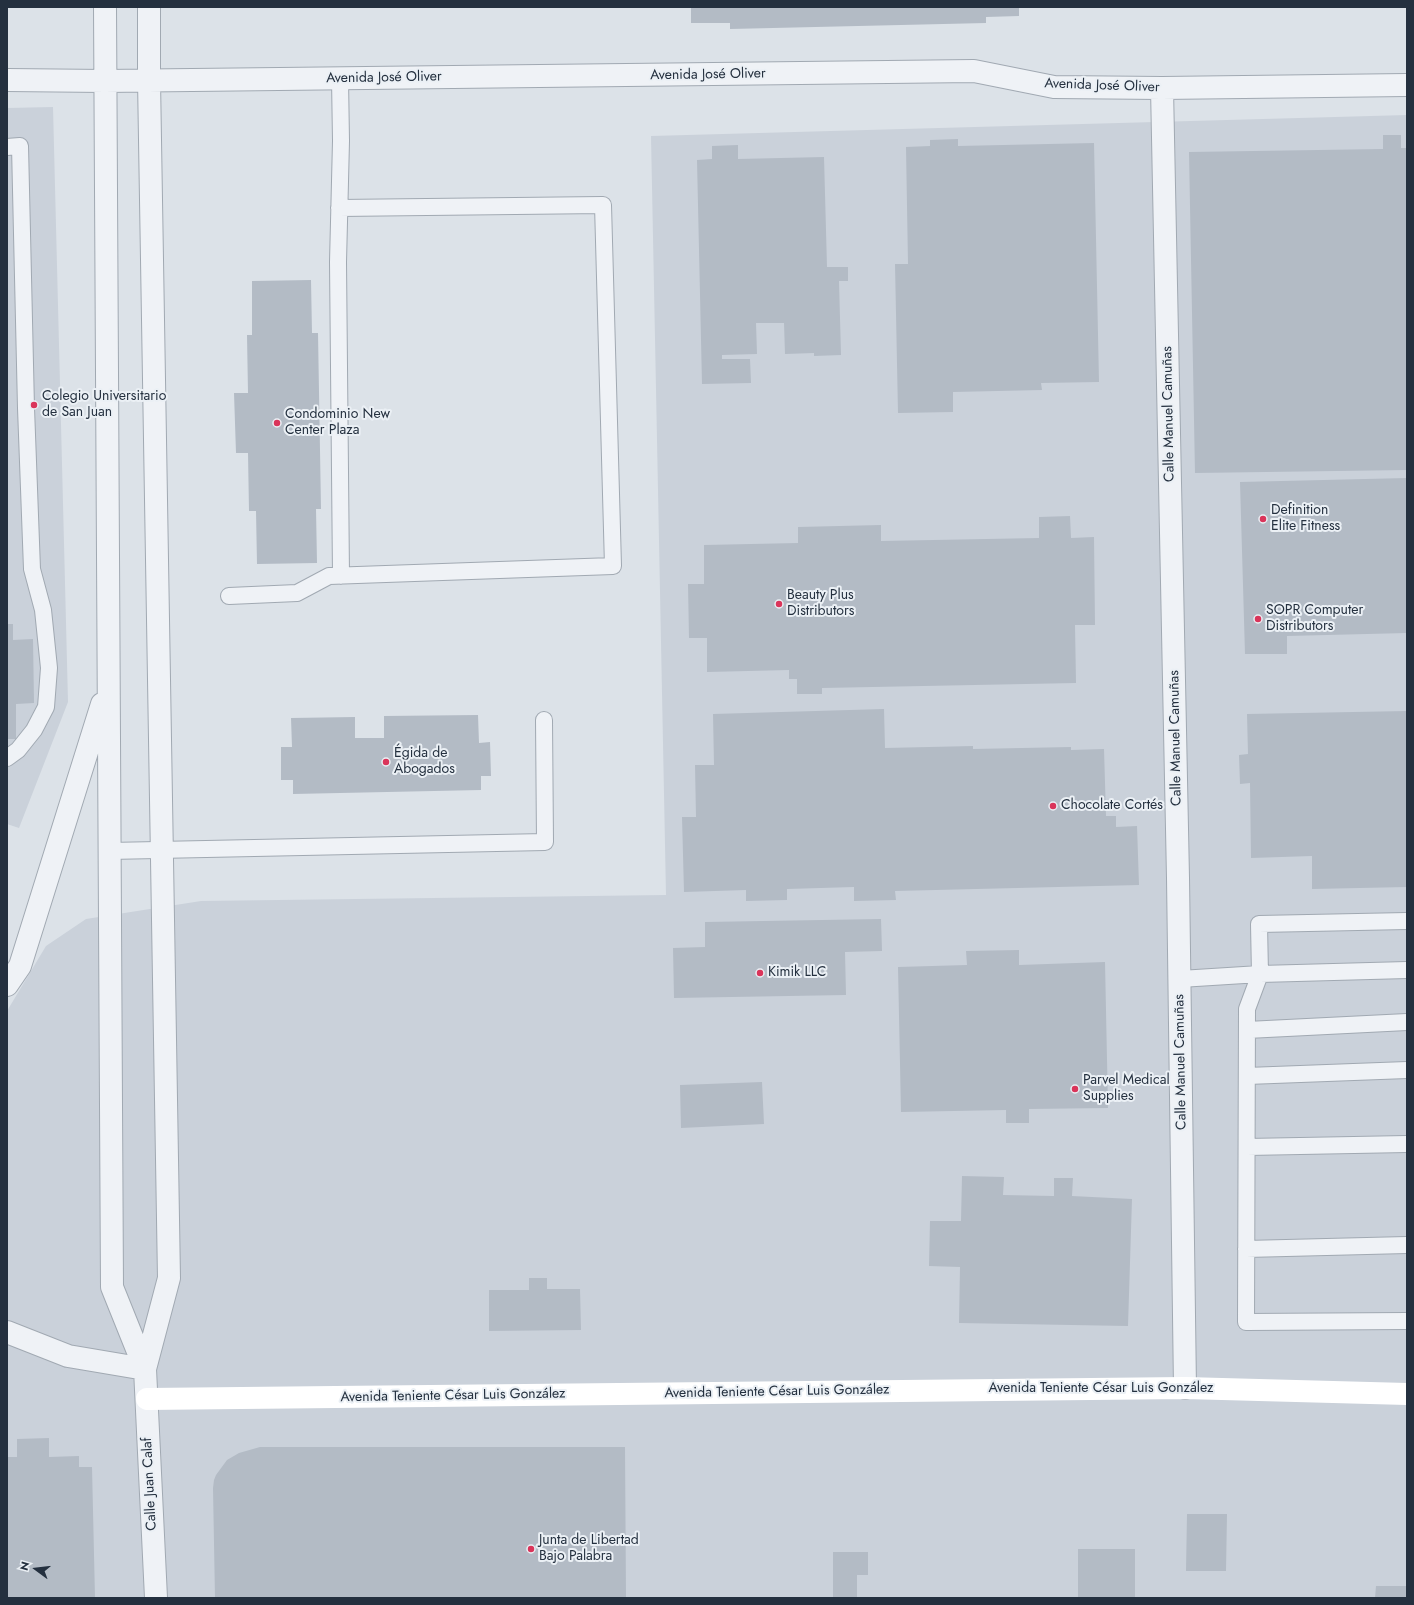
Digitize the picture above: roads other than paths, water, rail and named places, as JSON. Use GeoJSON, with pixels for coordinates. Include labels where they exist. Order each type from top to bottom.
{"type":"FeatureCollection","features":[{"type":"Feature","properties":{"kind":"street"},"geometry":{"type":"LineString","coordinates":[[105,7],[112,1287],[145,1369]]}},
{"type":"Feature","properties":{"kind":"street"},"geometry":{"type":"LineString","coordinates":[[145,1369],[169,1278],[148,80],[149,7]]}},
{"type":"Feature","properties":{"kind":"street","name":"Avenida José Oliver"},"geometry":{"type":"LineString","coordinates":[[7,80],[105,81],[340,79],[974,71],[1054,87],[1162,88],[1407,85]]}},
{"type":"Feature","properties":{"kind":"street","name":"Calle Manuel Camuñas"},"geometry":{"type":"LineString","coordinates":[[1162,88],[1180,979],[1185,1388]]}},
{"type":"Feature","properties":{"kind":"street"},"geometry":{"type":"LineString","coordinates":[[7,985],[20,966],[108,684]]}},
{"type":"Feature","properties":{"kind":"street"},"geometry":{"type":"LineString","coordinates":[[7,1332],[68,1356],[145,1369]]}},
{"type":"Feature","properties":{"kind":"street","name":"Calle Juan Calaf"},"geometry":{"type":"LineString","coordinates":[[145,1369],[156,1598]]}},
{"type":"Feature","properties":{"kind":"street","name":"Avenida Teniente César Luis González"},"geometry":{"type":"LineString","coordinates":[[147,1399],[1185,1388],[1407,1394]]}},
{"type":"Feature","properties":{"kind":"lane"},"geometry":{"type":"LineString","coordinates":[[340,79],[341,141],[338,278],[341,576]]}},
{"type":"Feature","properties":{"kind":"lane"},"geometry":{"type":"LineString","coordinates":[[7,147],[20,146],[26,408],[32,569],[43,610],[49,668],[46,707],[34,730],[18,750],[7,758]]}},
{"type":"Feature","properties":{"kind":"lane"},"geometry":{"type":"LineString","coordinates":[[229,596],[298,593],[329,576],[613,566],[603,205],[339,208]]}},
{"type":"Feature","properties":{"kind":"lane"},"geometry":{"type":"LineString","coordinates":[[109,851],[545,842],[544,720]]}},
{"type":"Feature","properties":{"kind":"lane"},"geometry":{"type":"LineString","coordinates":[[1407,921],[1260,924],[1260,974],[1247,1009],[1246,1322],[1407,1321]]}},
{"type":"Feature","properties":{"kind":"lane"},"geometry":{"type":"LineString","coordinates":[[1180,979],[1260,974],[1407,970]]}},
{"type":"Feature","properties":{"kind":"lane"},"geometry":{"type":"LineString","coordinates":[[1247,1030],[1407,1022]]}},
{"type":"Feature","properties":{"kind":"lane"},"geometry":{"type":"LineString","coordinates":[[1247,1076],[1407,1070]]}},
{"type":"Feature","properties":{"kind":"lane"},"geometry":{"type":"LineString","coordinates":[[1247,1147],[1407,1144]]}},
{"type":"Feature","properties":{"kind":"lane"},"geometry":{"type":"LineString","coordinates":[[1246,1249],[1407,1245]]}},
{"type":"Feature","properties":{"kind":"place","name":"Colegio Universitario de San Juan"},"geometry":{"type":"Point","coordinates":[34,405]}},
{"type":"Feature","properties":{"kind":"place","name":"Condominio New Center Plaza"},"geometry":{"type":"Point","coordinates":[277,423]}},
{"type":"Feature","properties":{"kind":"place","name":"Definition Elite Fitness"},"geometry":{"type":"Point","coordinates":[1263,519]}},
{"type":"Feature","properties":{"kind":"place","name":"Beauty Plus Distributors"},"geometry":{"type":"Point","coordinates":[779,604]}},
{"type":"Feature","properties":{"kind":"place","name":"SOPR Computer Distributors"},"geometry":{"type":"Point","coordinates":[1258,619]}},
{"type":"Feature","properties":{"kind":"place","name":"Égida de Abogados"},"geometry":{"type":"Point","coordinates":[386,762]}},
{"type":"Feature","properties":{"kind":"place","name":"Chocolate Cortés"},"geometry":{"type":"Point","coordinates":[1053,806]}},
{"type":"Feature","properties":{"kind":"place","name":"Kimik LLC"},"geometry":{"type":"Point","coordinates":[760,973]}},
{"type":"Feature","properties":{"kind":"place","name":"Parvel Medical Supplies"},"geometry":{"type":"Point","coordinates":[1075,1089]}},
{"type":"Feature","properties":{"kind":"place","name":"Junta de Libertad Bajo Palabra"},"geometry":{"type":"Point","coordinates":[531,1549]}}]}
